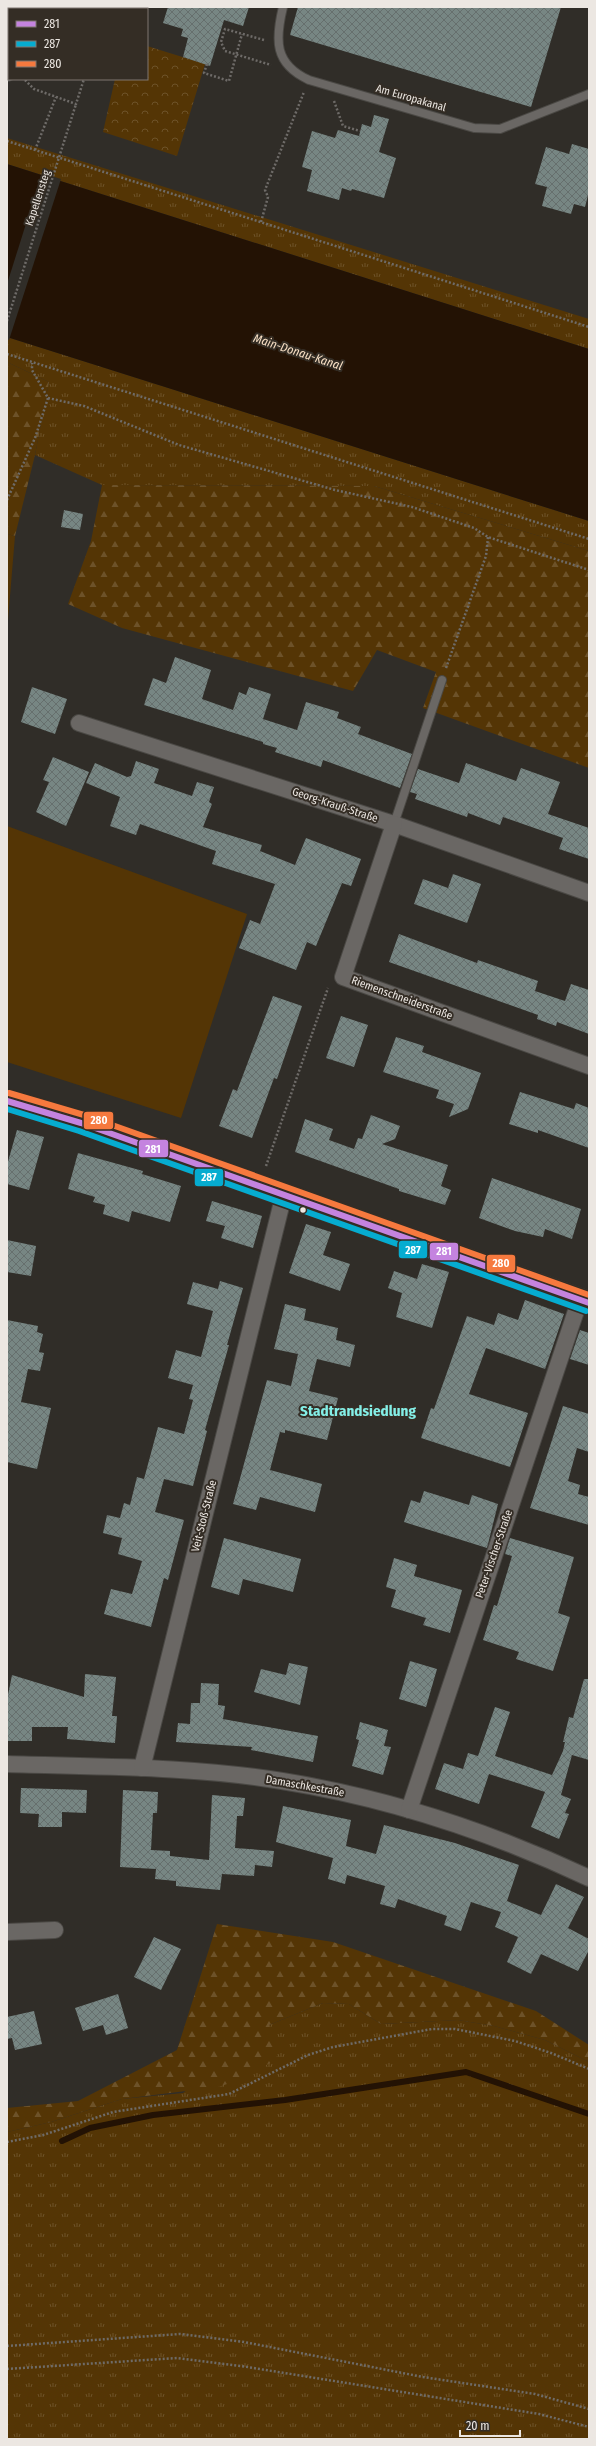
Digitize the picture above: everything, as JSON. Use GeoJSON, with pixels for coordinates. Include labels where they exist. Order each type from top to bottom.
{"type":"FeatureCollection","features":[{"type":"Feature","properties":{"kind":"street","name":"Georg-Krauß-Straße"},"geometry":{"type":"LineString","coordinates":[[80,723],[394,824],[589,893]]}},
{"type":"Feature","properties":{"kind":"street","name":"Riemenschneiderstraße"},"geometry":{"type":"LineString","coordinates":[[394,824],[343,977],[589,1066]]}},
{"type":"Feature","properties":{"kind":"street"},"geometry":{"type":"LineString","coordinates":[[7,1102],[81,1123],[584,1301]]}},
{"type":"Feature","properties":{"kind":"street","name":"Veit-Stoß-Straße"},"geometry":{"type":"LineString","coordinates":[[142,1768],[284,1194]]}},
{"type":"Feature","properties":{"kind":"street","name":"Peter-Vischer-Straße"},"geometry":{"type":"LineString","coordinates":[[409,1810],[584,1301]]}},
{"type":"Feature","properties":{"kind":"street","name":"Damaschkestraße"},"geometry":{"type":"LineString","coordinates":[[7,1764],[142,1768],[281,1780],[339,1791],[409,1810],[495,1837],[589,1878]]}},
{"type":"Feature","properties":{"kind":"street"},"geometry":{"type":"LineString","coordinates":[[7,1932],[56,1930]]}},
{"type":"Feature","properties":{"kind":"lane"},"geometry":{"type":"LineString","coordinates":[[283,7],[278,34],[278,44],[291,71]]}},
{"type":"Feature","properties":{"kind":"lane","name":"Am Europakanal"},"geometry":{"type":"LineString","coordinates":[[291,71],[309,80],[486,130],[500,129],[589,94]]}},
{"type":"Feature","properties":{"kind":"lane"},"geometry":{"type":"LineString","coordinates":[[394,824],[442,680]]}},
{"type":"Feature","properties":{"kind":"path"},"geometry":{"type":"LineString","coordinates":[[278,44],[225,29],[221,42],[225,51],[291,71]]}},
{"type":"Feature","properties":{"kind":"path"},"geometry":{"type":"LineString","coordinates":[[206,64],[204,73],[229,81],[242,34]]}},
{"type":"Feature","properties":{"kind":"path"},"geometry":{"type":"LineString","coordinates":[[25,80],[34,89],[76,104]]}},
{"type":"Feature","properties":{"kind":"path","name":"Kapellensteg"},"geometry":{"type":"LineString","coordinates":[[7,321],[84,80]]}},
{"type":"Feature","properties":{"kind":"path"},"geometry":{"type":"LineString","coordinates":[[262,222],[268,196],[265,190],[309,80]]}},
{"type":"Feature","properties":{"kind":"path"},"geometry":{"type":"LineString","coordinates":[[329,86],[343,126],[360,131]]}},
{"type":"Feature","properties":{"kind":"path"},"geometry":{"type":"LineString","coordinates":[[35,150],[56,97]]}},
{"type":"Feature","properties":{"kind":"path"},"geometry":{"type":"LineString","coordinates":[[7,141],[589,326]]}},
{"type":"Feature","properties":{"kind":"path"},"geometry":{"type":"LineString","coordinates":[[7,354],[589,539]]}},
{"type":"Feature","properties":{"kind":"path"},"geometry":{"type":"LineString","coordinates":[[32,363],[32,370],[48,398],[84,406],[179,444],[335,490],[412,507],[474,528],[488,537],[589,570]]}},
{"type":"Feature","properties":{"kind":"path"},"geometry":{"type":"LineString","coordinates":[[7,500],[35,438],[48,398]]}},
{"type":"Feature","properties":{"kind":"path"},"geometry":{"type":"LineString","coordinates":[[442,680],[486,556],[488,537]]}},
{"type":"Feature","properties":{"kind":"path"},"geometry":{"type":"LineString","coordinates":[[266,1164],[325,995]]}},
{"type":"Feature","properties":{"kind":"path"},"geometry":{"type":"LineString","coordinates":[[7,2142],[43,2135],[112,2112],[229,2094],[308,2055],[333,2047],[432,2029],[455,2029],[515,2041],[551,2052],[589,2069]]}},
{"type":"Feature","properties":{"kind":"path"},"geometry":{"type":"LineString","coordinates":[[7,2346],[180,2334],[244,2342],[423,2376],[535,2394],[589,2409]]}},
{"type":"Feature","properties":{"kind":"path"},"geometry":{"type":"LineString","coordinates":[[7,2369],[177,2358],[240,2366],[539,2414],[589,2427]]}},
{"type":"Feature","properties":{"kind":"green space"},"geometry":{"type":"Polygon","coordinates":[[[148,46],[205,64],[177,156],[103,132],[115,80],[148,80],[148,46]]]}},
{"type":"Feature","properties":{"kind":"green space"},"geometry":{"type":"Polygon","coordinates":[[[7,138],[589,319],[589,349],[7,164],[7,138]]]}},
{"type":"Feature","properties":{"kind":"green space"},"geometry":{"type":"Polygon","coordinates":[[[7,337],[589,521],[589,551],[374,486],[102,485],[35,455],[49,382],[7,362],[7,337]]]}},
{"type":"Feature","properties":{"kind":"green space"},"geometry":{"type":"Polygon","coordinates":[[[7,362],[49,382],[35,455],[15,536],[7,534],[7,362]]]}},
{"type":"Feature","properties":{"kind":"green space"},"geometry":{"type":"Polygon","coordinates":[[[102,485],[374,486],[589,551],[589,768],[423,708],[436,672],[377,650],[353,691],[122,628],[68,604],[91,541],[102,485]]]}},
{"type":"Feature","properties":{"kind":"green space"},"geometry":{"type":"Polygon","coordinates":[[[7,534],[15,536],[7,632],[7,534]]]}},
{"type":"Feature","properties":{"kind":"green space"},"geometry":{"type":"Polygon","coordinates":[[[7,826],[247,914],[181,1118],[7,1062],[7,826]]]}},
{"type":"Feature","properties":{"kind":"green space"},"geometry":{"type":"Polygon","coordinates":[[[217,1924],[333,1942],[536,2011],[589,2045],[589,2062],[545,2040],[494,2026],[458,2020],[381,2024],[349,2004],[323,2003],[269,2025],[278,2059],[236,2081],[218,2087],[122,2099],[51,2122],[7,2132],[7,2108],[78,2101],[177,2050],[217,1924]]]}},
{"type":"Feature","properties":{"kind":"green space"},"geometry":{"type":"Polygon","coordinates":[[[323,2003],[349,2004],[381,2024],[458,2020],[494,2026],[545,2040],[589,2062],[589,2439],[7,2439],[7,2132],[51,2122],[122,2099],[183,2093],[269,2025],[323,2003]]]}},
{"type":"Feature","properties":{"kind":"water","name":"Main-Donau-Kanal"},"geometry":{"type":"Polygon","coordinates":[[[7,164],[589,349],[589,521],[7,337],[7,164]]]}},
{"type":"Feature","properties":{"kind":"pier"},"geometry":{"type":"Polygon","coordinates":[[[42,173],[61,179],[9,340],[7,339],[7,284],[42,173]]]}},
{"type":"Feature","properties":{"kind":"building"},"geometry":{"type":"Polygon","coordinates":[[[168,7],[249,7],[243,26],[224,20],[210,66],[183,57],[188,38],[181,36],[183,29],[163,23],[168,7]]]}},
{"type":"Feature","properties":{"kind":"building"},"geometry":{"type":"Polygon","coordinates":[[[298,7],[561,7],[531,107],[290,35],[298,7]]]}},
{"type":"Feature","properties":{"kind":"building"},"geometry":{"type":"Polygon","coordinates":[[[374,115],[389,119],[379,152],[396,158],[384,198],[352,189],[351,191],[342,188],[339,200],[307,191],[312,170],[302,167],[312,131],[335,138],[338,130],[359,136],[362,124],[371,127],[374,115]]]}},
{"type":"Feature","properties":{"kind":"building"},"geometry":{"type":"Polygon","coordinates":[[[572,144],[589,149],[589,191],[585,207],[574,204],[571,214],[542,206],[547,187],[535,184],[546,147],[569,154],[572,144]]]}},
{"type":"Feature","properties":{"kind":"building"},"geometry":{"type":"Polygon","coordinates":[[[64,510],[83,514],[80,530],[61,527],[64,510]]]}},
{"type":"Feature","properties":{"kind":"building"},"geometry":{"type":"Polygon","coordinates":[[[175,657],[211,670],[202,699],[233,710],[239,692],[246,695],[249,687],[271,694],[263,719],[297,730],[306,702],[339,712],[337,718],[361,727],[358,734],[412,754],[400,788],[323,760],[321,767],[275,752],[277,748],[263,744],[263,742],[144,705],[153,678],[166,683],[175,657]]]}},
{"type":"Feature","properties":{"kind":"building"},"geometry":{"type":"Polygon","coordinates":[[[32,687],[67,699],[55,734],[21,722],[32,687]]]}},
{"type":"Feature","properties":{"kind":"building"},"geometry":{"type":"Polygon","coordinates":[[[53,757],[89,772],[66,826],[36,812],[49,782],[43,780],[53,757]]]}},
{"type":"Feature","properties":{"kind":"building"},"geometry":{"type":"Polygon","coordinates":[[[136,761],[159,769],[154,783],[192,796],[197,782],[214,787],[209,802],[212,804],[203,827],[262,845],[260,851],[295,865],[306,838],[361,859],[351,886],[342,883],[316,946],[307,942],[296,970],[239,948],[250,920],[260,924],[275,884],[212,864],[216,851],[140,824],[136,835],[110,826],[120,797],[86,783],[95,763],[127,777],[131,776],[136,761]]]}},
{"type":"Feature","properties":{"kind":"building"},"geometry":{"type":"Polygon","coordinates":[[[466,763],[516,781],[521,768],[560,782],[548,814],[589,828],[589,859],[559,849],[563,838],[503,817],[500,825],[468,813],[467,817],[415,799],[417,794],[410,792],[418,769],[459,783],[466,763]]]}},
{"type":"Feature","properties":{"kind":"building"},"geometry":{"type":"Polygon","coordinates":[[[453,874],[481,884],[467,923],[414,904],[423,879],[448,888],[453,874]]]}},
{"type":"Feature","properties":{"kind":"building"},"geometry":{"type":"Polygon","coordinates":[[[399,934],[477,963],[478,960],[538,981],[535,991],[565,1001],[571,984],[589,990],[589,1034],[557,1022],[556,1026],[537,1019],[538,1015],[389,962],[399,934]]]}},
{"type":"Feature","properties":{"kind":"building"},"geometry":{"type":"Polygon","coordinates":[[[273,996],[302,1006],[277,1079],[274,1078],[252,1138],[219,1126],[233,1089],[237,1091],[273,996]]]}},
{"type":"Feature","properties":{"kind":"building"},"geometry":{"type":"Polygon","coordinates":[[[341,1016],[368,1025],[354,1067],[326,1058],[341,1016]]]}},
{"type":"Feature","properties":{"kind":"building"},"geometry":{"type":"Polygon","coordinates":[[[396,1037],[424,1046],[422,1052],[481,1073],[468,1109],[449,1117],[454,1104],[436,1098],[439,1090],[383,1072],[396,1037]]]}},
{"type":"Feature","properties":{"kind":"building"},"geometry":{"type":"Polygon","coordinates":[[[520,1092],[574,1109],[576,1103],[589,1108],[589,1148],[538,1130],[538,1133],[509,1124],[520,1092]]]}},
{"type":"Feature","properties":{"kind":"building"},"geometry":{"type":"Polygon","coordinates":[[[371,1115],[400,1126],[395,1139],[382,1144],[448,1165],[441,1186],[451,1190],[445,1205],[399,1191],[399,1189],[295,1152],[305,1119],[333,1129],[329,1140],[354,1149],[358,1138],[362,1139],[371,1115]]]}},
{"type":"Feature","properties":{"kind":"building"},"geometry":{"type":"Polygon","coordinates":[[[17,1130],[44,1137],[29,1190],[7,1184],[7,1165],[17,1130]]]}},
{"type":"Feature","properties":{"kind":"building"},"geometry":{"type":"Polygon","coordinates":[[[78,1153],[143,1171],[142,1174],[181,1186],[170,1222],[132,1211],[129,1222],[103,1214],[105,1205],[93,1202],[95,1197],[68,1189],[78,1153]]]}},
{"type":"Feature","properties":{"kind":"building"},"geometry":{"type":"Polygon","coordinates":[[[492,1178],[581,1209],[572,1239],[545,1229],[543,1237],[515,1231],[479,1218],[492,1178]]]}},
{"type":"Feature","properties":{"kind":"building"},"geometry":{"type":"Polygon","coordinates":[[[212,1201],[262,1216],[253,1248],[221,1238],[225,1226],[206,1221],[212,1201]]]}},
{"type":"Feature","properties":{"kind":"building"},"geometry":{"type":"Polygon","coordinates":[[[306,1224],[331,1232],[323,1255],[350,1264],[340,1291],[289,1273],[306,1224]]]}},
{"type":"Feature","properties":{"kind":"building"},"geometry":{"type":"Polygon","coordinates":[[[7,1240],[36,1246],[31,1276],[7,1272],[7,1240]]]}},
{"type":"Feature","properties":{"kind":"building"},"geometry":{"type":"Polygon","coordinates":[[[422,1264],[449,1272],[432,1328],[396,1317],[402,1293],[388,1288],[394,1271],[417,1279],[422,1264]]]}},
{"type":"Feature","properties":{"kind":"building"},"geometry":{"type":"Polygon","coordinates":[[[220,1281],[243,1288],[227,1345],[229,1345],[205,1430],[207,1431],[193,1486],[164,1479],[155,1512],[184,1520],[168,1580],[164,1578],[151,1627],[104,1614],[111,1589],[132,1594],[142,1561],[118,1554],[122,1538],[103,1533],[107,1515],[120,1518],[124,1503],[130,1505],[137,1477],[144,1479],[158,1427],[184,1434],[193,1400],[189,1399],[193,1385],[168,1378],[176,1350],[201,1357],[213,1311],[187,1304],[193,1282],[218,1289],[220,1281]]]}},
{"type":"Feature","properties":{"kind":"building"},"geometry":{"type":"Polygon","coordinates":[[[525,1300],[564,1314],[545,1369],[486,1348],[469,1394],[528,1413],[510,1467],[421,1438],[431,1408],[434,1409],[467,1316],[494,1325],[498,1313],[518,1320],[525,1300]]]}},
{"type":"Feature","properties":{"kind":"building"},"geometry":{"type":"Polygon","coordinates":[[[285,1304],[306,1309],[304,1320],[338,1328],[336,1340],[355,1345],[350,1367],[317,1359],[309,1391],[338,1398],[327,1440],[285,1430],[285,1433],[280,1432],[270,1470],[322,1484],[315,1512],[260,1497],[256,1510],[233,1504],[267,1380],[291,1386],[298,1354],[274,1349],[285,1304]]]}},
{"type":"Feature","properties":{"kind":"building"},"geometry":{"type":"Polygon","coordinates":[[[7,1320],[38,1326],[37,1332],[43,1334],[39,1352],[44,1353],[40,1371],[28,1369],[21,1402],[51,1408],[37,1469],[7,1462],[7,1320]]]}},
{"type":"Feature","properties":{"kind":"building"},"geometry":{"type":"Polygon","coordinates":[[[580,1330],[589,1333],[589,1365],[570,1359],[580,1330]]]}},
{"type":"Feature","properties":{"kind":"building"},"geometry":{"type":"Polygon","coordinates":[[[563,1406],[589,1414],[589,1452],[577,1448],[568,1481],[580,1485],[578,1494],[589,1497],[589,1525],[530,1508],[563,1406]]]}},
{"type":"Feature","properties":{"kind":"building"},"geometry":{"type":"Polygon","coordinates":[[[424,1491],[469,1505],[472,1495],[498,1504],[487,1548],[404,1522],[411,1500],[420,1503],[424,1491]]]}},
{"type":"Feature","properties":{"kind":"building"},"geometry":{"type":"Polygon","coordinates":[[[224,1538],[301,1559],[293,1592],[243,1579],[239,1595],[211,1587],[224,1538]]]}},
{"type":"Feature","properties":{"kind":"building"},"geometry":{"type":"Polygon","coordinates":[[[510,1538],[574,1557],[558,1613],[570,1617],[553,1671],[516,1659],[519,1652],[483,1640],[494,1605],[497,1606],[512,1556],[505,1554],[510,1538]]]}},
{"type":"Feature","properties":{"kind":"building"},"geometry":{"type":"Polygon","coordinates":[[[394,1558],[417,1565],[414,1576],[462,1590],[450,1633],[423,1625],[426,1618],[391,1607],[396,1590],[386,1587],[394,1558]]]}},
{"type":"Feature","properties":{"kind":"building"},"geometry":{"type":"Polygon","coordinates":[[[410,1661],[437,1669],[426,1707],[399,1699],[410,1661]]]}},
{"type":"Feature","properties":{"kind":"building"},"geometry":{"type":"Polygon","coordinates":[[[289,1663],[308,1667],[300,1705],[254,1692],[261,1669],[286,1675],[289,1663]]]}},
{"type":"Feature","properties":{"kind":"building"},"geometry":{"type":"Polygon","coordinates":[[[85,1674],[116,1677],[112,1716],[117,1716],[115,1743],[67,1739],[68,1727],[32,1727],[32,1741],[7,1741],[7,1700],[12,1675],[84,1697],[85,1674]]]}},
{"type":"Feature","properties":{"kind":"building"},"geometry":{"type":"Polygon","coordinates":[[[584,1679],[589,1679],[589,1760],[572,1755],[561,1795],[571,1799],[565,1813],[569,1814],[559,1839],[531,1827],[545,1792],[489,1774],[479,1804],[435,1789],[444,1763],[463,1769],[468,1753],[478,1756],[495,1707],[510,1712],[495,1756],[552,1775],[563,1751],[565,1742],[563,1742],[569,1717],[573,1718],[584,1679]]]}},
{"type":"Feature","properties":{"kind":"building"},"geometry":{"type":"Polygon","coordinates":[[[201,1683],[219,1684],[218,1705],[225,1706],[223,1719],[318,1736],[313,1762],[251,1750],[252,1747],[176,1742],[178,1723],[190,1724],[191,1703],[200,1703],[201,1683]]]}},
{"type":"Feature","properties":{"kind":"building"},"geometry":{"type":"Polygon","coordinates":[[[360,1722],[388,1730],[384,1746],[391,1747],[383,1775],[352,1766],[359,1740],[356,1739],[360,1722]]]}},
{"type":"Feature","properties":{"kind":"building"},"geometry":{"type":"Polygon","coordinates":[[[21,1788],[87,1790],[86,1813],[62,1812],[62,1827],[38,1827],[39,1814],[20,1813],[21,1788]]]}},
{"type":"Feature","properties":{"kind":"building"},"geometry":{"type":"Polygon","coordinates":[[[123,1790],[158,1792],[157,1813],[153,1813],[151,1850],[170,1851],[170,1856],[209,1860],[212,1795],[245,1798],[243,1816],[237,1816],[235,1848],[274,1851],[272,1867],[255,1865],[254,1876],[222,1874],[220,1890],[176,1886],[176,1881],[155,1879],[156,1869],[120,1867],[123,1790]]]}},
{"type":"Feature","properties":{"kind":"building"},"geometry":{"type":"Polygon","coordinates":[[[283,1806],[351,1820],[346,1846],[376,1854],[384,1825],[455,1843],[519,1865],[507,1901],[541,1915],[556,1884],[584,1897],[568,1928],[589,1939],[589,1950],[578,1971],[541,1954],[531,1974],[507,1962],[518,1937],[495,1927],[501,1912],[471,1902],[461,1931],[444,1925],[447,1916],[398,1899],[395,1908],[380,1904],[385,1886],[347,1875],[345,1884],[328,1879],[333,1858],[276,1842],[283,1806]]]}},
{"type":"Feature","properties":{"kind":"building"},"geometry":{"type":"Polygon","coordinates":[[[154,1937],[181,1949],[161,1990],[134,1977],[154,1937]]]}},
{"type":"Feature","properties":{"kind":"building"},"geometry":{"type":"Polygon","coordinates":[[[118,1994],[128,2028],[106,2035],[103,2025],[83,2031],[75,2008],[118,1994]]]}},
{"type":"Feature","properties":{"kind":"building"},"geometry":{"type":"Polygon","coordinates":[[[34,2011],[42,2044],[15,2050],[12,2038],[7,2039],[7,2017],[34,2011]]]}},
{"type":"Feature","properties":{"kind":"waterway"},"geometry":{"type":"LineString","coordinates":[[62,2141],[90,2128],[153,2115],[285,2100],[466,2072],[589,2114]]}},
{"type":"Feature","properties":{"kind":"transit line","name":"280"},"geometry":{"type":"LineString","coordinates":[[9,1093],[84,1115],[589,1295]]}},
{"type":"Feature","properties":{"kind":"transit line","name":"281"},"geometry":{"type":"LineString","coordinates":[[7,1101],[81,1123],[589,1303]]}},
{"type":"Feature","properties":{"kind":"transit line","name":"287"},"geometry":{"type":"LineString","coordinates":[[7,1109],[79,1131],[586,1311]]}},
{"type":"Feature","properties":{"kind":"district","name":"Stadtrandsiedlung"},"geometry":{"type":"Point","coordinates":[358,1411]}}]}
